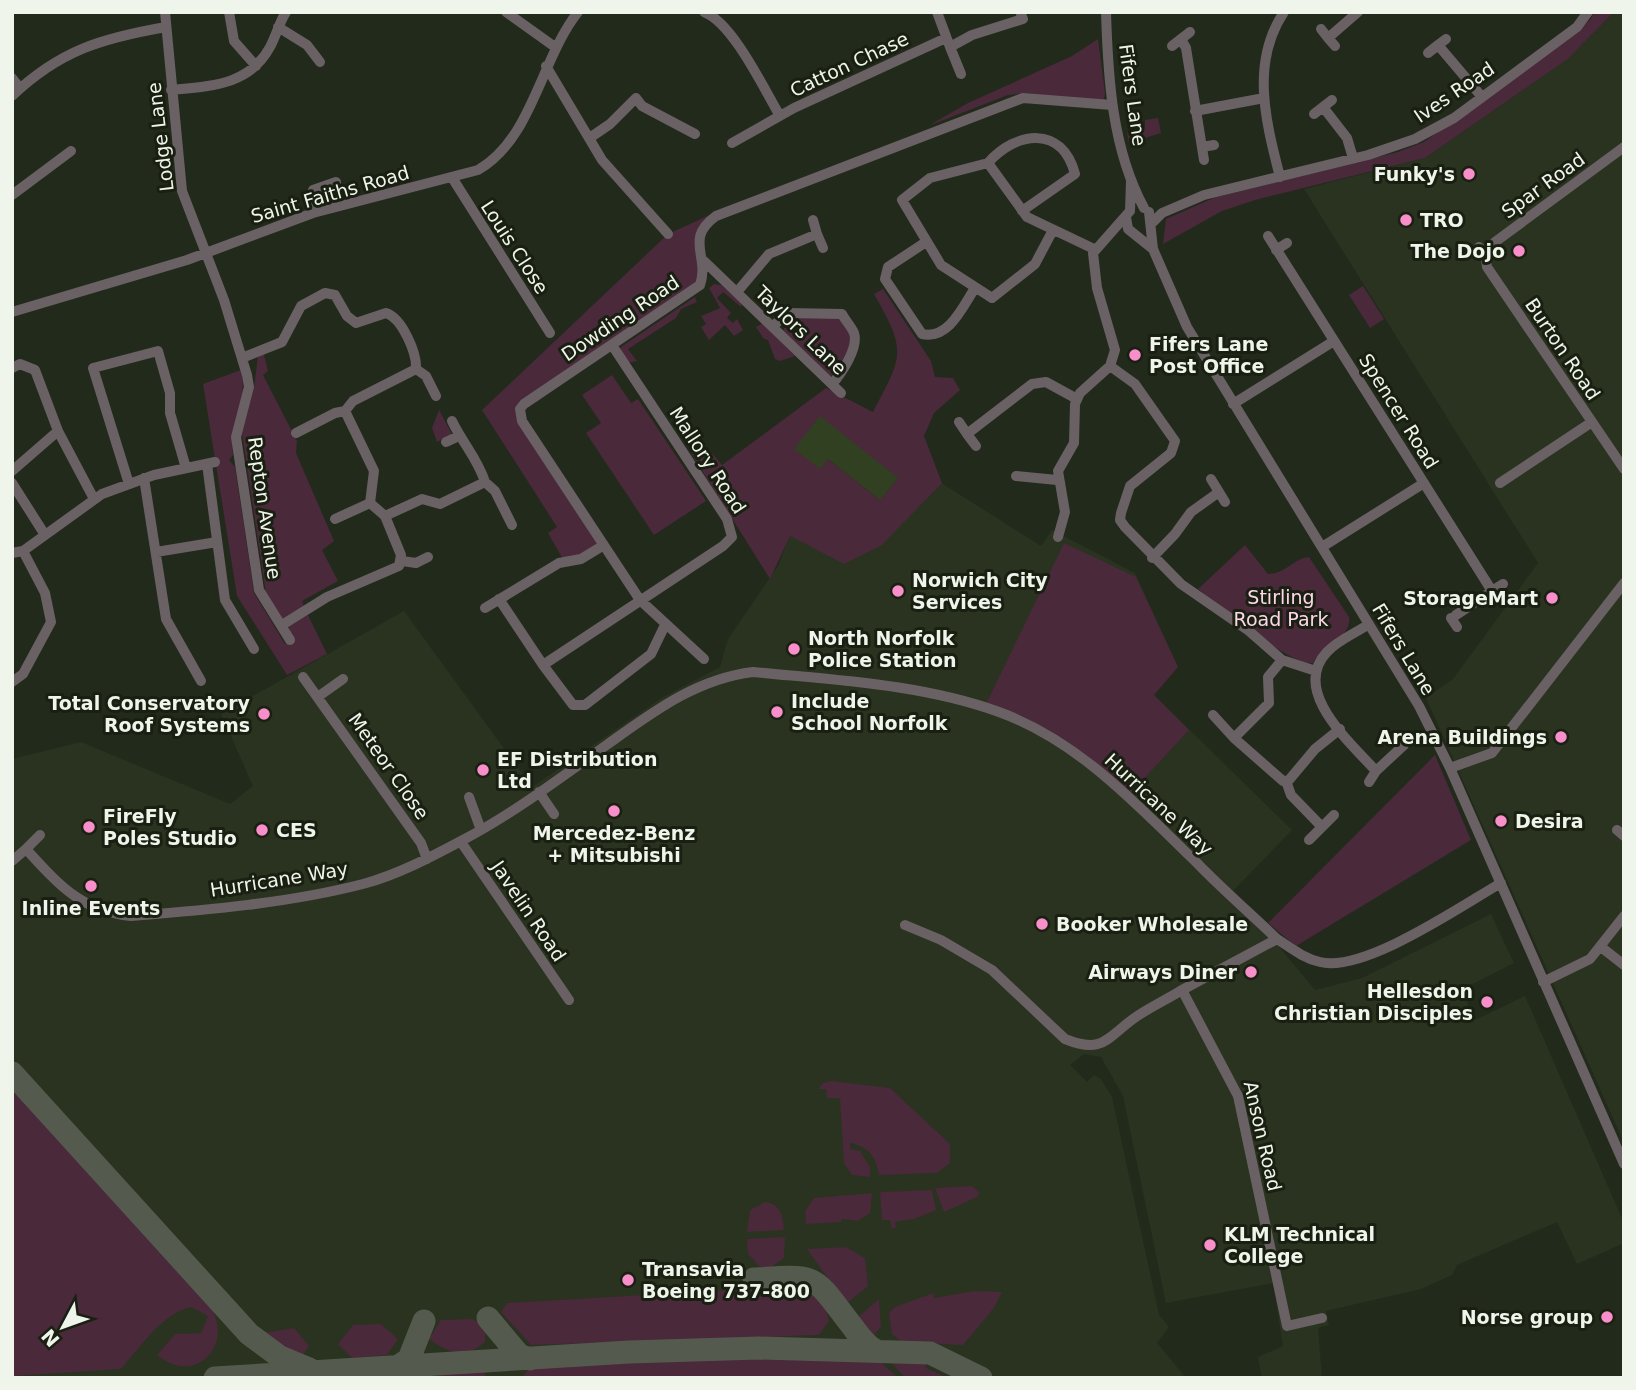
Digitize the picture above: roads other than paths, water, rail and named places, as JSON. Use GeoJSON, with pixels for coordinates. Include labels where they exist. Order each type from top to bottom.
{"type":"FeatureCollection","features":[{"type":"Feature","properties":{"kind":"street","name":"Lodge Lane"},"geometry":{"type":"LineString","coordinates":[[165,12],[182,191],[206,254]]}},
{"type":"Feature","properties":{"kind":"street"},"geometry":{"type":"LineString","coordinates":[[229,12],[234,41],[256,66]]}},
{"type":"Feature","properties":{"kind":"street"},"geometry":{"type":"LineString","coordinates":[[171,90],[222,85],[243,76],[256,66],[269,49],[286,12]]}},
{"type":"Feature","properties":{"kind":"street"},"geometry":{"type":"LineString","coordinates":[[506,12],[555,47]]}},
{"type":"Feature","properties":{"kind":"street","name":"Saint Faiths Road"},"geometry":{"type":"LineString","coordinates":[[12,312],[206,254],[249,235],[313,214],[453,179],[478,170],[493,161],[502,151],[521,122],[555,47],[578,12]]}},
{"type":"Feature","properties":{"kind":"street","name":"Catton Chase"},"geometry":{"type":"LineString","coordinates":[[704,12],[712,16],[737,44],[780,116]]}},
{"type":"Feature","properties":{"kind":"street"},"geometry":{"type":"LineString","coordinates":[[937,12],[961,74]]}},
{"type":"Feature","properties":{"kind":"street","name":"Fifers Lane"},"geometry":{"type":"LineString","coordinates":[[1106,12],[1112,105],[1131,181],[1149,217],[1153,249],[1182,319],[1419,706],[1450,768],[1624,1164]]}},
{"type":"Feature","properties":{"kind":"street"},"geometry":{"type":"LineString","coordinates":[[1280,177],[1264,98],[1266,52],[1284,12]]}},
{"type":"Feature","properties":{"kind":"street"},"geometry":{"type":"LineString","coordinates":[[1328,37],[1358,12]]}},
{"type":"Feature","properties":{"kind":"street","name":"Ives Road"},"geometry":{"type":"LineString","coordinates":[[1149,217],[1228,188],[1392,148],[1427,133],[1482,97],[1577,27],[1588,12]]}},
{"type":"Feature","properties":{"kind":"street","name":"Catton Chase"},"geometry":{"type":"LineString","coordinates":[[732,143],[780,116],[948,42],[1023,20]]}},
{"type":"Feature","properties":{"kind":"street"},"geometry":{"type":"LineString","coordinates":[[12,96],[75,50],[105,39],[166,27]]}},
{"type":"Feature","properties":{"kind":"street"},"geometry":{"type":"LineString","coordinates":[[278,27],[307,45],[320,62]]}},
{"type":"Feature","properties":{"kind":"street"},"geometry":{"type":"LineString","coordinates":[[1172,46],[1190,32]]}},
{"type":"Feature","properties":{"kind":"street"},"geometry":{"type":"LineString","coordinates":[[1181,39],[1188,56],[1204,160]]}},
{"type":"Feature","properties":{"kind":"street"},"geometry":{"type":"LineString","coordinates":[[1428,53],[1442,42],[1482,97]]}},
{"type":"Feature","properties":{"kind":"street"},"geometry":{"type":"LineString","coordinates":[[546,66],[591,137],[602,160],[668,234]]}},
{"type":"Feature","properties":{"kind":"street"},"geometry":{"type":"LineString","coordinates":[[12,78],[20,88]]}},
{"type":"Feature","properties":{"kind":"street","name":"Dowding Road"},"geometry":{"type":"LineString","coordinates":[[704,659],[680,632],[665,625],[640,600],[520,415],[524,404],[700,285],[704,261],[700,256],[699,239],[707,223],[716,216],[1023,97],[1112,105]]}},
{"type":"Feature","properties":{"kind":"street"},"geometry":{"type":"LineString","coordinates":[[591,137],[610,124],[636,98],[642,106],[692,129]]}},
{"type":"Feature","properties":{"kind":"street"},"geometry":{"type":"LineString","coordinates":[[1195,111],[1264,98]]}},
{"type":"Feature","properties":{"kind":"street"},"geometry":{"type":"LineString","coordinates":[[1314,114],[1327,103],[1347,138],[1353,158]]}},
{"type":"Feature","properties":{"kind":"street"},"geometry":{"type":"LineString","coordinates":[[1022,211],[1075,174],[1057,144],[1046,138],[1029,138],[988,163],[930,178],[903,198],[904,208],[946,270],[996,297],[1035,264],[1054,230]]}},
{"type":"Feature","properties":{"kind":"street"},"geometry":{"type":"LineString","coordinates":[[1202,147],[1214,145]]}},
{"type":"Feature","properties":{"kind":"street","name":"Spar Road"},"geometry":{"type":"LineString","coordinates":[[1482,250],[1624,147]]}},
{"type":"Feature","properties":{"kind":"street"},"geometry":{"type":"LineString","coordinates":[[14,194],[71,152]]}},
{"type":"Feature","properties":{"kind":"street"},"geometry":{"type":"LineString","coordinates":[[988,163],[1022,211],[1033,221],[1094,249]]}},
{"type":"Feature","properties":{"kind":"street","name":"Louis Close"},"geometry":{"type":"LineString","coordinates":[[453,179],[551,332]]}},
{"type":"Feature","properties":{"kind":"street","name":"Fifers Lane"},"geometry":{"type":"LineString","coordinates":[[1131,181],[1128,214],[1133,233],[1153,249]]}},
{"type":"Feature","properties":{"kind":"street"},"geometry":{"type":"LineString","coordinates":[[313,214],[310,201],[313,190],[336,182]]}},
{"type":"Feature","properties":{"kind":"street"},"geometry":{"type":"LineString","coordinates":[[1058,537],[1064,524],[1065,512],[1057,480],[1062,461],[1074,443],[1077,398],[1110,366],[1114,340],[1097,288],[1092,263],[1094,249],[1128,214],[1149,217],[1145,233],[1106,237]]}},
{"type":"Feature","properties":{"kind":"street"},"geometry":{"type":"LineString","coordinates":[[813,220],[823,248]]}},
{"type":"Feature","properties":{"kind":"street","name":"Taylors Lane"},"geometry":{"type":"LineString","coordinates":[[737,292],[769,254],[817,233]]}},
{"type":"Feature","properties":{"kind":"street","name":"Spencer Road"},"geometry":{"type":"LineString","coordinates":[[1268,236],[1492,591]]}},
{"type":"Feature","properties":{"kind":"street"},"geometry":{"type":"LineString","coordinates":[[926,242],[888,267],[885,272],[886,279],[922,334],[932,336],[950,325],[975,288]]}},
{"type":"Feature","properties":{"kind":"street"},"geometry":{"type":"LineString","coordinates":[[1276,250],[1287,243]]}},
{"type":"Feature","properties":{"kind":"street","name":"Burton Road"},"geometry":{"type":"LineString","coordinates":[[1482,250],[1487,267],[1624,469]]}},
{"type":"Feature","properties":{"kind":"street","name":"Repton Avenue"},"geometry":{"type":"LineString","coordinates":[[206,254],[242,358],[249,387],[236,436],[259,590],[290,640]]}},
{"type":"Feature","properties":{"kind":"street","name":"Taylors Lane"},"geometry":{"type":"LineString","coordinates":[[704,261],[841,393]]}},
{"type":"Feature","properties":{"kind":"street"},"geometry":{"type":"LineString","coordinates":[[700,285],[718,274]]}},
{"type":"Feature","properties":{"kind":"street"},"geometry":{"type":"LineString","coordinates":[[242,358],[282,342],[301,306],[331,293],[339,299],[347,316],[356,323],[386,313],[395,317],[416,358],[416,369]]}},
{"type":"Feature","properties":{"kind":"street"},"geometry":{"type":"LineString","coordinates":[[773,326],[788,313],[842,314],[854,334],[855,341],[841,373],[832,384]]}},
{"type":"Feature","properties":{"kind":"street"},"geometry":{"type":"LineString","coordinates":[[1233,404],[1334,341]]}},
{"type":"Feature","properties":{"kind":"street","name":"Mallory Road"},"geometry":{"type":"LineString","coordinates":[[612,345],[732,527],[732,537],[723,546],[640,600]]}},
{"type":"Feature","properties":{"kind":"street"},"geometry":{"type":"LineString","coordinates":[[130,484],[93,368],[110,363],[158,351],[170,393],[170,413],[186,468]]}},
{"type":"Feature","properties":{"kind":"street"},"geometry":{"type":"LineString","coordinates":[[12,368],[20,364],[34,370],[58,431],[94,499]]}},
{"type":"Feature","properties":{"kind":"street"},"geometry":{"type":"LineString","coordinates":[[1110,366],[1135,384],[1175,441],[1171,453],[1133,482],[1120,520],[1152,558],[1181,584],[1249,631],[1282,660],[1316,671]]}},
{"type":"Feature","properties":{"kind":"street"},"geometry":{"type":"LineString","coordinates":[[416,369],[433,381],[436,396]]}},
{"type":"Feature","properties":{"kind":"street"},"geometry":{"type":"LineString","coordinates":[[296,433],[317,427],[345,411],[353,401],[416,369]]}},
{"type":"Feature","properties":{"kind":"street"},"geometry":{"type":"LineString","coordinates":[[967,434],[1038,382],[1077,398]]}},
{"type":"Feature","properties":{"kind":"street"},"geometry":{"type":"LineString","coordinates":[[345,411],[374,471],[370,503]]}},
{"type":"Feature","properties":{"kind":"street"},"geometry":{"type":"LineString","coordinates":[[452,421],[468,453],[478,460],[485,482],[495,491],[511,517]]}},
{"type":"Feature","properties":{"kind":"street"},"geometry":{"type":"LineString","coordinates":[[959,422],[976,446]]}},
{"type":"Feature","properties":{"kind":"street"},"geometry":{"type":"LineString","coordinates":[[1500,483],[1592,422]]}},
{"type":"Feature","properties":{"kind":"street"},"geometry":{"type":"LineString","coordinates":[[12,471],[58,431]]}},
{"type":"Feature","properties":{"kind":"street"},"geometry":{"type":"LineString","coordinates":[[446,442],[459,436]]}},
{"type":"Feature","properties":{"kind":"street"},"geometry":{"type":"LineString","coordinates":[[12,682],[23,674],[51,622],[45,593],[18,552],[94,499],[144,478],[211,463],[225,600],[254,649]]}},
{"type":"Feature","properties":{"kind":"street"},"geometry":{"type":"LineString","coordinates":[[1016,477],[1032,483],[1057,480]]}},
{"type":"Feature","properties":{"kind":"street"},"geometry":{"type":"LineString","coordinates":[[144,478],[166,618],[201,681]]}},
{"type":"Feature","properties":{"kind":"street"},"geometry":{"type":"LineString","coordinates":[[1211,479],[1226,502]]}},
{"type":"Feature","properties":{"kind":"street"},"geometry":{"type":"LineString","coordinates":[[385,516],[422,499],[440,505],[485,482]]}},
{"type":"Feature","properties":{"kind":"street"},"geometry":{"type":"LineString","coordinates":[[12,483],[45,535]]}},
{"type":"Feature","properties":{"kind":"street"},"geometry":{"type":"LineString","coordinates":[[1322,547],[1424,483]]}},
{"type":"Feature","properties":{"kind":"street"},"geometry":{"type":"LineString","coordinates":[[1152,558],[1191,512],[1219,492]]}},
{"type":"Feature","properties":{"kind":"street"},"geometry":{"type":"LineString","coordinates":[[370,503],[385,516],[402,561]]}},
{"type":"Feature","properties":{"kind":"street"},"geometry":{"type":"LineString","coordinates":[[335,519],[347,517],[370,503]]}},
{"type":"Feature","properties":{"kind":"street"},"geometry":{"type":"LineString","coordinates":[[156,552],[217,542]]}},
{"type":"Feature","properties":{"kind":"street"},"geometry":{"type":"LineString","coordinates":[[485,608],[559,563],[581,558],[604,545]]}},
{"type":"Feature","properties":{"kind":"street"},"geometry":{"type":"LineString","coordinates":[[282,625],[327,597],[393,570],[402,561],[416,562],[428,557]]}},
{"type":"Feature","properties":{"kind":"street"},"geometry":{"type":"LineString","coordinates":[[1450,768],[1486,757],[1497,747],[1624,583]]}},
{"type":"Feature","properties":{"kind":"street"},"geometry":{"type":"LineString","coordinates":[[1455,620],[1503,584]]}},
{"type":"Feature","properties":{"kind":"street"},"geometry":{"type":"LineString","coordinates":[[499,599],[543,665],[563,701],[573,705],[585,705],[651,654],[665,625]]}},
{"type":"Feature","properties":{"kind":"street"},"geometry":{"type":"LineString","coordinates":[[543,665],[640,600]]}},
{"type":"Feature","properties":{"kind":"street"},"geometry":{"type":"LineString","coordinates":[[1369,624],[1333,647],[1316,671],[1318,698],[1340,729],[1377,771]]}},
{"type":"Feature","properties":{"kind":"street"},"geometry":{"type":"LineString","coordinates":[[1234,738],[1269,703],[1268,677],[1282,660]]}},
{"type":"Feature","properties":{"kind":"street","name":"Hurricane Way"},"geometry":{"type":"LineString","coordinates":[[26,849],[78,900],[117,915],[131,916],[280,899],[364,884],[427,859],[481,831],[659,708],[699,685],[732,674],[753,672],[930,694],[1000,713],[1062,744],[1092,765],[1277,939],[1302,956],[1322,963],[1366,958],[1501,883]]}},
{"type":"Feature","properties":{"kind":"street","name":"Meteor Close"},"geometry":{"type":"LineString","coordinates":[[303,677],[421,843],[427,859]]}},
{"type":"Feature","properties":{"kind":"street"},"geometry":{"type":"LineString","coordinates":[[319,696],[343,679]]}},
{"type":"Feature","properties":{"kind":"street"},"geometry":{"type":"LineString","coordinates":[[1213,715],[1234,738],[1280,779],[1286,781]]}},
{"type":"Feature","properties":{"kind":"street"},"geometry":{"type":"LineString","coordinates":[[1286,781],[1320,745],[1340,729]]}},
{"type":"Feature","properties":{"kind":"street"},"geometry":{"type":"LineString","coordinates":[[1369,782],[1404,745]]}},
{"type":"Feature","properties":{"kind":"street"},"geometry":{"type":"LineString","coordinates":[[1286,781],[1291,795],[1322,827]]}},
{"type":"Feature","properties":{"kind":"street"},"geometry":{"type":"LineString","coordinates":[[539,792],[554,814]]}},
{"type":"Feature","properties":{"kind":"street"},"geometry":{"type":"LineString","coordinates":[[469,797],[481,831]]}},
{"type":"Feature","properties":{"kind":"street"},"geometry":{"type":"LineString","coordinates":[[1309,841],[1334,815]]}},
{"type":"Feature","properties":{"kind":"street"},"geometry":{"type":"LineString","coordinates":[[12,861],[40,835]]}},
{"type":"Feature","properties":{"kind":"street","name":"Javelin Road"},"geometry":{"type":"LineString","coordinates":[[461,842],[569,1000]]}},
{"type":"Feature","properties":{"kind":"street"},"geometry":{"type":"LineString","coordinates":[[1543,982],[1584,963],[1601,947],[1624,916]]}},
{"type":"Feature","properties":{"kind":"street"},"geometry":{"type":"LineString","coordinates":[[905,925],[941,940],[992,970],[1065,1039],[1086,1046],[1104,1043],[1133,1018],[1277,939]]}},
{"type":"Feature","properties":{"kind":"street"},"geometry":{"type":"LineString","coordinates":[[1601,947],[1624,965]]}},
{"type":"Feature","properties":{"kind":"street","name":"Anson Road"},"geometry":{"type":"LineString","coordinates":[[1182,990],[1238,1096],[1287,1326],[1322,1318]]}},
{"type":"Feature","properties":{"kind":"place","name":"Funky's"},"geometry":{"type":"Point","coordinates":[1469,174]}},
{"type":"Feature","properties":{"kind":"place","name":"TRO"},"geometry":{"type":"Point","coordinates":[1406,220]}},
{"type":"Feature","properties":{"kind":"place","name":"The Dojo"},"geometry":{"type":"Point","coordinates":[1519,251]}},
{"type":"Feature","properties":{"kind":"place","name":"Fifers Lane Post Office"},"geometry":{"type":"Point","coordinates":[1135,355]}},
{"type":"Feature","properties":{"kind":"place","name":"Norwich City Services"},"geometry":{"type":"Point","coordinates":[898,591]}},
{"type":"Feature","properties":{"kind":"place","name":"StorageMart"},"geometry":{"type":"Point","coordinates":[1552,598]}},
{"type":"Feature","properties":{"kind":"place","name":"North Norfolk Police Station"},"geometry":{"type":"Point","coordinates":[794,649]}},
{"type":"Feature","properties":{"kind":"place","name":"Include School Norfolk"},"geometry":{"type":"Point","coordinates":[777,712]}},
{"type":"Feature","properties":{"kind":"place","name":"Total Conservatory Roof Systems"},"geometry":{"type":"Point","coordinates":[264,714]}},
{"type":"Feature","properties":{"kind":"place","name":"Arena Buildings"},"geometry":{"type":"Point","coordinates":[1561,737]}},
{"type":"Feature","properties":{"kind":"place","name":"EF Distribution Ltd"},"geometry":{"type":"Point","coordinates":[483,770]}},
{"type":"Feature","properties":{"kind":"place","name":"Mercedez-Benz + Mitsubishi"},"geometry":{"type":"Point","coordinates":[614,811]}},
{"type":"Feature","properties":{"kind":"place","name":"Desira"},"geometry":{"type":"Point","coordinates":[1501,821]}},
{"type":"Feature","properties":{"kind":"place","name":"FireFly Poles Studio"},"geometry":{"type":"Point","coordinates":[89,827]}},
{"type":"Feature","properties":{"kind":"place","name":"CES"},"geometry":{"type":"Point","coordinates":[262,830]}},
{"type":"Feature","properties":{"kind":"place","name":"Inline Events"},"geometry":{"type":"Point","coordinates":[91,886]}},
{"type":"Feature","properties":{"kind":"place","name":"Booker Wholesale"},"geometry":{"type":"Point","coordinates":[1042,924]}},
{"type":"Feature","properties":{"kind":"place","name":"Airways Diner"},"geometry":{"type":"Point","coordinates":[1251,972]}},
{"type":"Feature","properties":{"kind":"place","name":"Hellesdon Christian Disciples"},"geometry":{"type":"Point","coordinates":[1487,1002]}},
{"type":"Feature","properties":{"kind":"place","name":"KLM Technical College"},"geometry":{"type":"Point","coordinates":[1210,1245]}},
{"type":"Feature","properties":{"kind":"place","name":"Transavia Boeing 737-800"},"geometry":{"type":"Point","coordinates":[628,1280]}},
{"type":"Feature","properties":{"kind":"place","name":"Norse group"},"geometry":{"type":"Point","coordinates":[1607,1317]}},
{"type":"Feature","properties":{"kind":"park label","name":"Stirling Road Park"},"geometry":{"type":"Point","coordinates":[1281,608]}}]}
